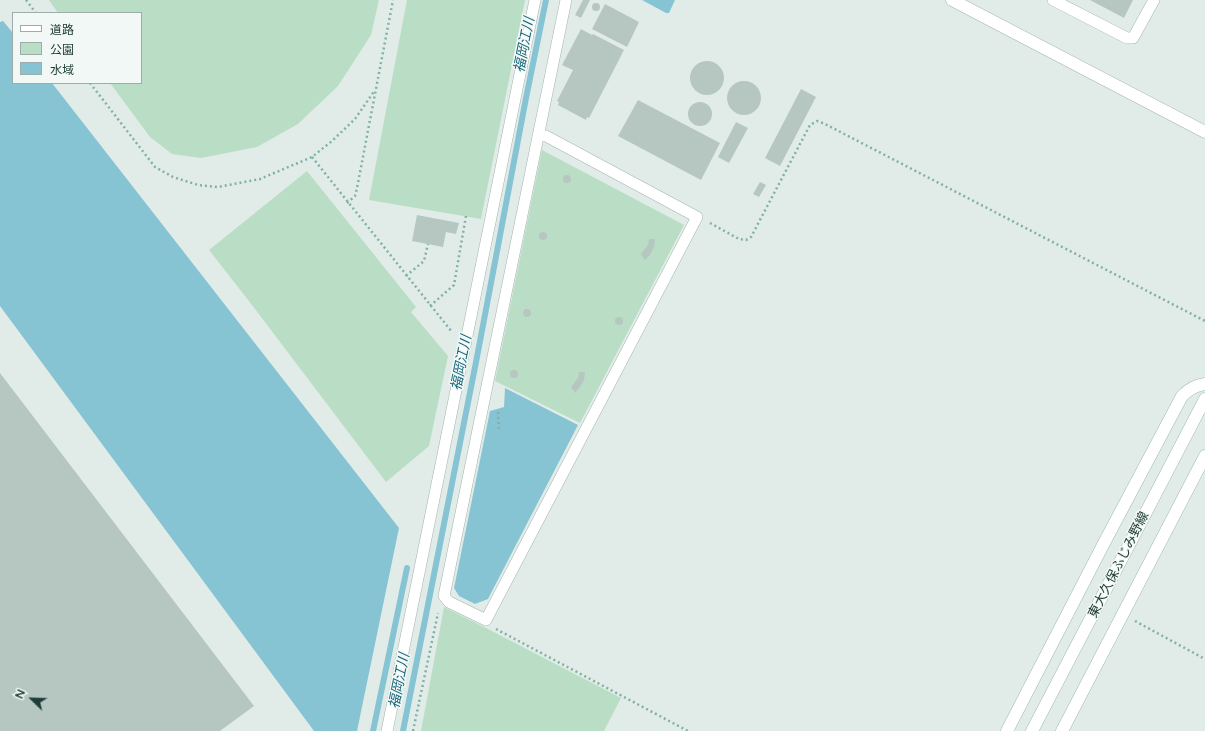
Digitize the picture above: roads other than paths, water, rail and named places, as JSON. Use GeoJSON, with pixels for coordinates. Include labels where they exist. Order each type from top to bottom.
{"type":"FeatureCollection","features":[{"type":"Feature","properties":{"kind":"main road"},"geometry":{"type":"LineString","coordinates":[[952,0],[1205,132]]}},
{"type":"Feature","properties":{"kind":"main road"},"geometry":{"type":"LineString","coordinates":[[1010,730],[1103,545],[1182,396],[1186,391],[1197,385],[1205,384]]}},
{"type":"Feature","properties":{"kind":"main road","name":"東大久保ふじみ野線"},"geometry":{"type":"LineString","coordinates":[[1032,731],[1205,399]]}},
{"type":"Feature","properties":{"kind":"main road"},"geometry":{"type":"LineString","coordinates":[[1062,731],[1205,456]]}},
{"type":"Feature","properties":{"kind":"lane"},"geometry":{"type":"LineString","coordinates":[[387,731],[534,0]]}},
{"type":"Feature","properties":{"kind":"lane"},"geometry":{"type":"LineString","coordinates":[[538,135],[546,136],[697,217],[486,620],[449,602],[444,596],[538,135],[566,0]]}},
{"type":"Feature","properties":{"kind":"lane"},"geometry":{"type":"LineString","coordinates":[[1053,0],[1127,38],[1133,38],[1154,0]]}},
{"type":"Feature","properties":{"kind":"water"},"geometry":{"type":"Polygon","coordinates":[[[642,0],[675,0],[669,13],[666,13],[642,0]]]}},
{"type":"Feature","properties":{"kind":"water"},"geometry":{"type":"Polygon","coordinates":[[[3,21],[12,32],[12,84],[53,84],[399,528],[357,731],[314,731],[0,306],[0,22],[3,21]]]}},
{"type":"Feature","properties":{"kind":"water"},"geometry":{"type":"Polygon","coordinates":[[[505,388],[578,425],[488,599],[475,604],[459,596],[454,588],[490,411],[504,407],[505,388]]]}},
{"type":"Feature","properties":{"kind":"waterway","name":"福岡江川"},"geometry":{"type":"LineString","coordinates":[[403,731],[546,0]]}},
{"type":"Feature","properties":{"kind":"waterway"},"geometry":{"type":"LineString","coordinates":[[373,731],[407,568]]}}]}
